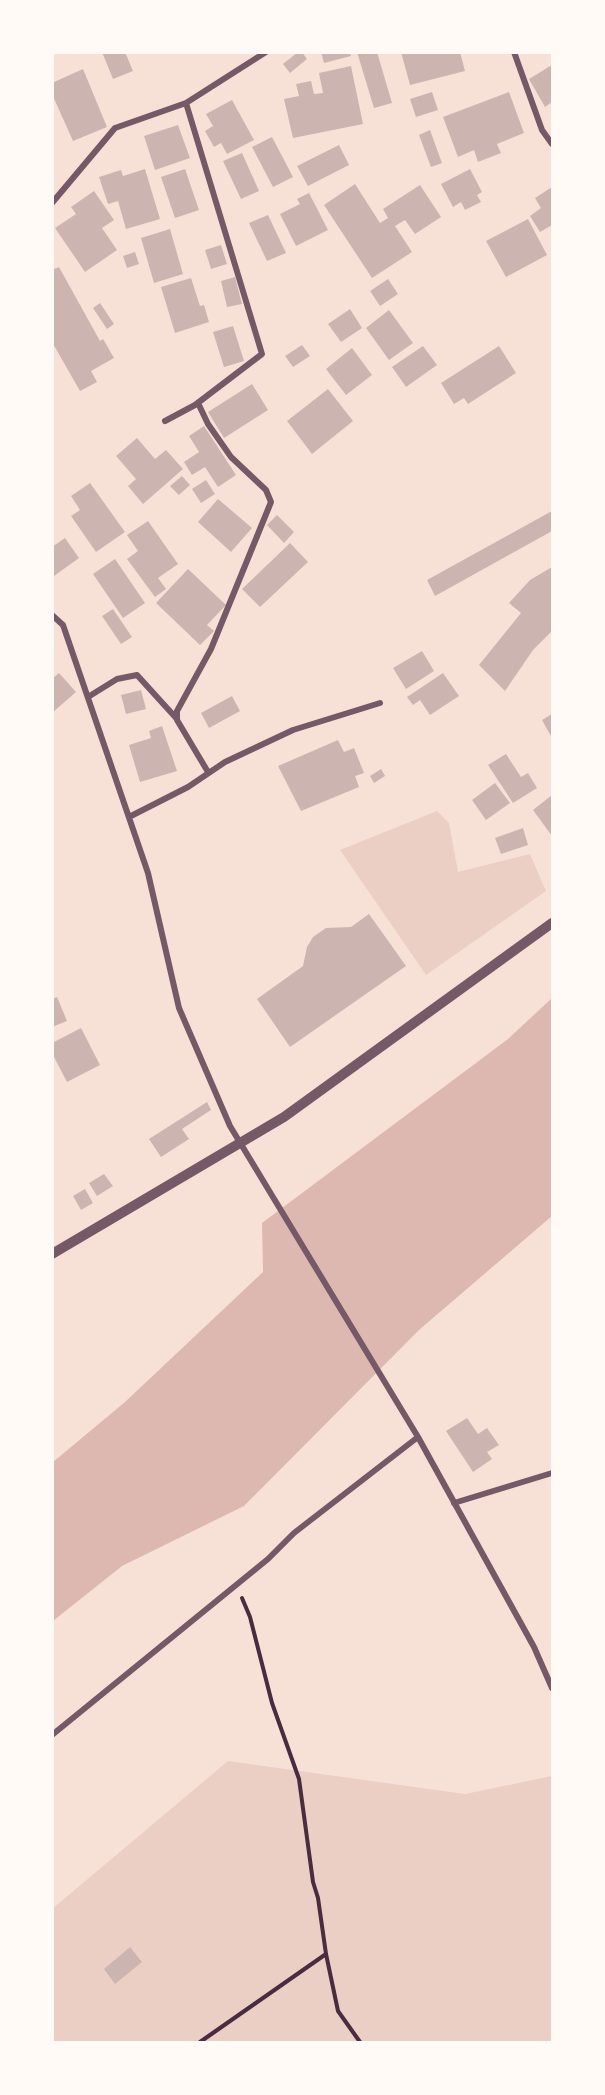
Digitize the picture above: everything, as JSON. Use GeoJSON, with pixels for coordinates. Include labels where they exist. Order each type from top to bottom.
{"type":"FeatureCollection","features":[{"type":"Feature","properties":{"kind":"street"},"geometry":{"type":"LineString","coordinates":[[52,203],[115,128],[186,103],[266,52]]}},
{"type":"Feature","properties":{"kind":"street"},"geometry":{"type":"LineString","coordinates":[[514,52],[542,130],[552,144]]}},
{"type":"Feature","properties":{"kind":"street"},"geometry":{"type":"LineString","coordinates":[[165,421],[198,403],[262,354],[186,103]]}},
{"type":"Feature","properties":{"kind":"street"},"geometry":{"type":"LineString","coordinates":[[177,720],[177,711],[210,649],[271,502],[266,490],[231,457],[208,424],[198,403]]}},
{"type":"Feature","properties":{"kind":"street"},"geometry":{"type":"LineString","coordinates":[[52,615],[63,625],[148,873],[179,1008],[230,1126],[418,1437],[534,1647],[552,1688]]}},
{"type":"Feature","properties":{"kind":"street"},"geometry":{"type":"LineString","coordinates":[[88,697],[117,679],[137,675],[177,720],[208,772]]}},
{"type":"Feature","properties":{"kind":"street"},"geometry":{"type":"LineString","coordinates":[[129,817],[188,787],[225,762],[293,730],[380,703]]}},
{"type":"Feature","properties":{"kind":"street"},"geometry":{"type":"LineString","coordinates":[[52,1254],[242,1145],[552,923]]}},
{"type":"Feature","properties":{"kind":"street"},"geometry":{"type":"LineString","coordinates":[[52,1736],[268,1559],[294,1533],[418,1437]]}},
{"type":"Feature","properties":{"kind":"street"},"geometry":{"type":"LineString","coordinates":[[454,1503],[552,1473]]}},
{"type":"Feature","properties":{"kind":"path"},"geometry":{"type":"LineString","coordinates":[[236,1585],[250,1617],[272,1703],[299,1779],[326,1954],[338,2011],[360,2043]]}},
{"type":"Feature","properties":{"kind":"path"},"geometry":{"type":"LineString","coordinates":[[200,2043],[326,1954]]}},
{"type":"Feature","properties":{"kind":"shaded area"},"geometry":{"type":"Polygon","coordinates":[[[437,811],[449,823],[458,872],[530,854],[546,891],[426,975],[340,850],[437,811]]]}},
{"type":"Feature","properties":{"kind":"shaded area"},"geometry":{"type":"Polygon","coordinates":[[[552,998],[552,1216],[419,1330],[244,1506],[122,1566],[53,1621],[53,1462],[125,1402],[263,1272],[262,1223],[508,1039],[552,998]]]}},
{"type":"Feature","properties":{"kind":"shaded area"},"geometry":{"type":"Polygon","coordinates":[[[228,1761],[465,1794],[552,1776],[552,2042],[53,2042],[52,1909],[228,1761]]]}},
{"type":"Feature","properties":{"kind":"building"},"geometry":{"type":"Polygon","coordinates":[[[102,52],[125,52],[133,71],[113,79],[102,52]]]}},
{"type":"Feature","properties":{"kind":"building"},"geometry":{"type":"Polygon","coordinates":[[[298,52],[302,52],[307,59],[290,73],[283,64],[298,52]]]}},
{"type":"Feature","properties":{"kind":"building"},"geometry":{"type":"Polygon","coordinates":[[[321,52],[350,52],[351,56],[324,63],[321,52]]]}},
{"type":"Feature","properties":{"kind":"building"},"geometry":{"type":"Polygon","coordinates":[[[357,52],[377,52],[392,103],[374,108],[357,52]]]}},
{"type":"Feature","properties":{"kind":"building"},"geometry":{"type":"Polygon","coordinates":[[[401,52],[460,52],[465,71],[410,85],[401,52]]]}},
{"type":"Feature","properties":{"kind":"building"},"geometry":{"type":"Polygon","coordinates":[[[552,65],[552,102],[545,107],[529,79],[552,65]]]}},
{"type":"Feature","properties":{"kind":"building"},"geometry":{"type":"Polygon","coordinates":[[[351,66],[363,124],[293,138],[284,99],[299,96],[296,84],[311,81],[314,94],[323,93],[319,73],[351,66]]]}},
{"type":"Feature","properties":{"kind":"building"},"geometry":{"type":"Polygon","coordinates":[[[83,69],[107,127],[73,141],[52,94],[52,83],[83,69]]]}},
{"type":"Feature","properties":{"kind":"building"},"geometry":{"type":"Polygon","coordinates":[[[432,92],[438,110],[416,117],[410,99],[432,92]]]}},
{"type":"Feature","properties":{"kind":"building"},"geometry":{"type":"Polygon","coordinates":[[[509,92],[524,133],[497,144],[501,153],[478,162],[474,150],[458,157],[443,117],[509,92]]]}},
{"type":"Feature","properties":{"kind":"building"},"geometry":{"type":"Polygon","coordinates":[[[232,100],[254,140],[227,154],[221,143],[214,147],[205,131],[213,126],[206,114],[232,100]]]}},
{"type":"Feature","properties":{"kind":"building"},"geometry":{"type":"Polygon","coordinates":[[[178,125],[190,158],[155,170],[144,136],[178,125]]]}},
{"type":"Feature","properties":{"kind":"building"},"geometry":{"type":"Polygon","coordinates":[[[430,130],[442,163],[431,167],[419,135],[430,130]]]}},
{"type":"Feature","properties":{"kind":"building"},"geometry":{"type":"Polygon","coordinates":[[[272,137],[293,177],[273,187],[252,147],[272,137]]]}},
{"type":"Feature","properties":{"kind":"building"},"geometry":{"type":"Polygon","coordinates":[[[339,145],[349,165],[308,186],[297,166],[339,145]]]}},
{"type":"Feature","properties":{"kind":"building"},"geometry":{"type":"Polygon","coordinates":[[[242,153],[259,191],[241,199],[223,161],[242,153]]]}},
{"type":"Feature","properties":{"kind":"building"},"geometry":{"type":"Polygon","coordinates":[[[145,169],[160,219],[126,229],[118,201],[108,204],[99,177],[121,170],[123,176],[145,169]]]}},
{"type":"Feature","properties":{"kind":"building"},"geometry":{"type":"Polygon","coordinates":[[[185,169],[199,210],[175,218],[161,177],[185,169]]]}},
{"type":"Feature","properties":{"kind":"building"},"geometry":{"type":"Polygon","coordinates":[[[470,169],[482,192],[477,195],[481,202],[465,210],[461,202],[453,207],[441,184],[470,169]]]}},
{"type":"Feature","properties":{"kind":"building"},"geometry":{"type":"Polygon","coordinates":[[[355,184],[380,223],[388,218],[383,209],[420,185],[441,217],[415,234],[405,220],[395,226],[412,252],[372,278],[324,205],[355,184]]]}},
{"type":"Feature","properties":{"kind":"building"},"geometry":{"type":"Polygon","coordinates":[[[552,187],[552,225],[540,232],[530,216],[541,208],[535,198],[552,187]]]}},
{"type":"Feature","properties":{"kind":"building"},"geometry":{"type":"Polygon","coordinates":[[[94,191],[114,220],[102,228],[117,250],[85,272],[55,228],[76,214],[71,207],[94,191]]]}},
{"type":"Feature","properties":{"kind":"building"},"geometry":{"type":"Polygon","coordinates":[[[309,193],[328,230],[296,246],[280,214],[300,204],[297,199],[309,193]]]}},
{"type":"Feature","properties":{"kind":"building"},"geometry":{"type":"Polygon","coordinates":[[[268,215],[286,253],[267,261],[249,223],[268,215]]]}},
{"type":"Feature","properties":{"kind":"building"},"geometry":{"type":"Polygon","coordinates":[[[528,219],[547,255],[506,277],[486,241],[528,219]]]}},
{"type":"Feature","properties":{"kind":"building"},"geometry":{"type":"Polygon","coordinates":[[[170,229],[183,274],[154,283],[141,238],[170,229]]]}},
{"type":"Feature","properties":{"kind":"building"},"geometry":{"type":"Polygon","coordinates":[[[221,245],[227,264],[211,269],[205,250],[221,245]]]}},
{"type":"Feature","properties":{"kind":"building"},"geometry":{"type":"Polygon","coordinates":[[[135,252],[139,264],[127,268],[123,256],[135,252]]]}},
{"type":"Feature","properties":{"kind":"building"},"geometry":{"type":"Polygon","coordinates":[[[59,267],[100,341],[103,339],[114,358],[91,371],[97,382],[80,391],[52,342],[52,270],[59,267]]]}},
{"type":"Feature","properties":{"kind":"building"},"geometry":{"type":"Polygon","coordinates":[[[235,277],[242,304],[227,307],[221,281],[235,277]]]}},
{"type":"Feature","properties":{"kind":"building"},"geometry":{"type":"Polygon","coordinates":[[[191,278],[200,306],[204,305],[209,322],[175,333],[161,287],[191,278]]]}},
{"type":"Feature","properties":{"kind":"building"},"geometry":{"type":"Polygon","coordinates":[[[388,279],[398,294],[380,306],[370,291],[388,279]]]}},
{"type":"Feature","properties":{"kind":"building"},"geometry":{"type":"Polygon","coordinates":[[[100,303],[114,324],[107,329],[93,308],[100,303]]]}},
{"type":"Feature","properties":{"kind":"building"},"geometry":{"type":"Polygon","coordinates":[[[350,309],[362,328],[341,342],[328,324],[350,309]]]}},
{"type":"Feature","properties":{"kind":"building"},"geometry":{"type":"Polygon","coordinates":[[[389,310],[413,343],[389,360],[366,328],[389,310]]]}},
{"type":"Feature","properties":{"kind":"building"},"geometry":{"type":"Polygon","coordinates":[[[233,326],[244,361],[224,367],[213,332],[233,326]]]}},
{"type":"Feature","properties":{"kind":"building"},"geometry":{"type":"Polygon","coordinates":[[[302,345],[310,356],[293,367],[285,356],[302,345]]]}},
{"type":"Feature","properties":{"kind":"building"},"geometry":{"type":"Polygon","coordinates":[[[423,346],[437,365],[406,387],[392,367],[423,346]]]}},
{"type":"Feature","properties":{"kind":"building"},"geometry":{"type":"Polygon","coordinates":[[[499,346],[516,373],[468,404],[464,398],[454,404],[441,383],[499,346]]]}},
{"type":"Feature","properties":{"kind":"building"},"geometry":{"type":"Polygon","coordinates":[[[352,348],[372,375],[346,395],[326,369],[352,348]]]}},
{"type":"Feature","properties":{"kind":"building"},"geometry":{"type":"Polygon","coordinates":[[[252,384],[268,410],[224,438],[208,412],[252,384]]]}},
{"type":"Feature","properties":{"kind":"building"},"geometry":{"type":"Polygon","coordinates":[[[328,389],[353,421],[312,454],[287,421],[328,389]]]}},
{"type":"Feature","properties":{"kind":"building"},"geometry":{"type":"Polygon","coordinates":[[[204,426],[236,475],[218,487],[205,467],[192,475],[184,462],[199,452],[189,436],[204,426]]]}},
{"type":"Feature","properties":{"kind":"building"},"geometry":{"type":"Polygon","coordinates":[[[137,438],[155,459],[166,450],[183,469],[143,504],[128,486],[136,479],[116,456],[137,438]]]}},
{"type":"Feature","properties":{"kind":"building"},"geometry":{"type":"Polygon","coordinates":[[[182,476],[190,485],[179,495],[170,486],[182,476]]]}},
{"type":"Feature","properties":{"kind":"building"},"geometry":{"type":"Polygon","coordinates":[[[206,480],[215,494],[201,503],[192,489],[206,480]]]}},
{"type":"Feature","properties":{"kind":"building"},"geometry":{"type":"Polygon","coordinates":[[[90,483],[125,532],[96,552],[71,516],[80,510],[71,496],[90,483]]]}},
{"type":"Feature","properties":{"kind":"building"},"geometry":{"type":"Polygon","coordinates":[[[218,499],[252,528],[231,552],[198,522],[218,499]]]}},
{"type":"Feature","properties":{"kind":"building"},"geometry":{"type":"Polygon","coordinates":[[[552,511],[552,531],[435,596],[427,580],[552,511]]]}},
{"type":"Feature","properties":{"kind":"building"},"geometry":{"type":"Polygon","coordinates":[[[277,515],[294,532],[284,543],[267,525],[277,515]]]}},
{"type":"Feature","properties":{"kind":"building"},"geometry":{"type":"Polygon","coordinates":[[[148,521],[178,564],[158,578],[166,589],[155,597],[127,559],[138,551],[127,535],[148,521]]]}},
{"type":"Feature","properties":{"kind":"building"},"geometry":{"type":"Polygon","coordinates":[[[65,538],[79,558],[54,576],[52,547],[65,538]]]}},
{"type":"Feature","properties":{"kind":"building"},"geometry":{"type":"Polygon","coordinates":[[[290,543],[308,562],[260,607],[242,589],[290,543]]]}},
{"type":"Feature","properties":{"kind":"building"},"geometry":{"type":"Polygon","coordinates":[[[115,559],[145,603],[123,618],[93,574],[115,559]]]}},
{"type":"Feature","properties":{"kind":"building"},"geometry":{"type":"Polygon","coordinates":[[[552,567],[552,631],[533,650],[505,691],[479,665],[521,613],[509,603],[530,580],[552,567]]]}},
{"type":"Feature","properties":{"kind":"building"},"geometry":{"type":"Polygon","coordinates":[[[188,569],[226,605],[207,625],[214,631],[200,645],[156,603],[188,569]]]}},
{"type":"Feature","properties":{"kind":"building"},"geometry":{"type":"Polygon","coordinates":[[[113,609],[132,637],[121,644],[102,616],[113,609]]]}},
{"type":"Feature","properties":{"kind":"building"},"geometry":{"type":"Polygon","coordinates":[[[422,651],[434,671],[406,689],[393,668],[422,651]]]}},
{"type":"Feature","properties":{"kind":"building"},"geometry":{"type":"Polygon","coordinates":[[[59,673],[76,692],[52,713],[52,679],[59,673]]]}},
{"type":"Feature","properties":{"kind":"building"},"geometry":{"type":"Polygon","coordinates":[[[443,673],[459,696],[430,715],[420,700],[413,705],[407,697],[443,673]]]}},
{"type":"Feature","properties":{"kind":"building"},"geometry":{"type":"Polygon","coordinates":[[[141,690],[146,709],[126,714],[121,695],[141,690]]]}},
{"type":"Feature","properties":{"kind":"building"},"geometry":{"type":"Polygon","coordinates":[[[232,696],[240,711],[209,728],[201,713],[232,696]]]}},
{"type":"Feature","properties":{"kind":"building"},"geometry":{"type":"Polygon","coordinates":[[[552,714],[552,738],[542,720],[552,714]]]}},
{"type":"Feature","properties":{"kind":"building"},"geometry":{"type":"Polygon","coordinates":[[[162,726],[177,771],[140,782],[129,745],[151,738],[149,731],[162,726]]]}},
{"type":"Feature","properties":{"kind":"building"},"geometry":{"type":"Polygon","coordinates":[[[338,740],[344,752],[354,748],[364,773],[355,776],[359,787],[301,811],[278,766],[338,740]]]}},
{"type":"Feature","properties":{"kind":"building"},"geometry":{"type":"Polygon","coordinates":[[[506,754],[521,777],[528,773],[537,788],[513,803],[488,765],[506,754]]]}},
{"type":"Feature","properties":{"kind":"building"},"geometry":{"type":"Polygon","coordinates":[[[381,769],[385,776],[374,783],[370,776],[381,769]]]}},
{"type":"Feature","properties":{"kind":"building"},"geometry":{"type":"Polygon","coordinates":[[[495,783],[510,803],[486,820],[472,800],[495,783]]]}},
{"type":"Feature","properties":{"kind":"building"},"geometry":{"type":"Polygon","coordinates":[[[552,795],[552,836],[533,810],[552,795]]]}},
{"type":"Feature","properties":{"kind":"building"},"geometry":{"type":"Polygon","coordinates":[[[523,828],[528,845],[501,854],[495,838],[523,828]]]}},
{"type":"Feature","properties":{"kind":"building"},"geometry":{"type":"Polygon","coordinates":[[[369,914],[406,966],[290,1047],[257,999],[303,966],[307,947],[313,937],[326,928],[351,927],[369,914]]]}},
{"type":"Feature","properties":{"kind":"building"},"geometry":{"type":"Polygon","coordinates":[[[57,997],[67,1021],[52,1027],[52,999],[57,997]]]}},
{"type":"Feature","properties":{"kind":"building"},"geometry":{"type":"Polygon","coordinates":[[[81,1028],[100,1065],[67,1082],[52,1053],[52,1043],[81,1028]]]}},
{"type":"Feature","properties":{"kind":"building"},"geometry":{"type":"Polygon","coordinates":[[[207,1102],[211,1110],[182,1129],[189,1139],[161,1157],[149,1139],[207,1102]]]}},
{"type":"Feature","properties":{"kind":"building"},"geometry":{"type":"Polygon","coordinates":[[[104,1174],[113,1186],[97,1196],[89,1183],[104,1174]]]}},
{"type":"Feature","properties":{"kind":"building"},"geometry":{"type":"Polygon","coordinates":[[[85,1189],[93,1203],[81,1210],[73,1196],[85,1189]]]}},
{"type":"Feature","properties":{"kind":"building"},"geometry":{"type":"Polygon","coordinates":[[[467,1418],[478,1434],[487,1428],[499,1445],[487,1452],[492,1459],[473,1472],[446,1431],[467,1418]]]}},
{"type":"Feature","properties":{"kind":"building"},"geometry":{"type":"Polygon","coordinates":[[[130,1947],[142,1962],[115,1984],[104,1969],[130,1947]]]}}]}
